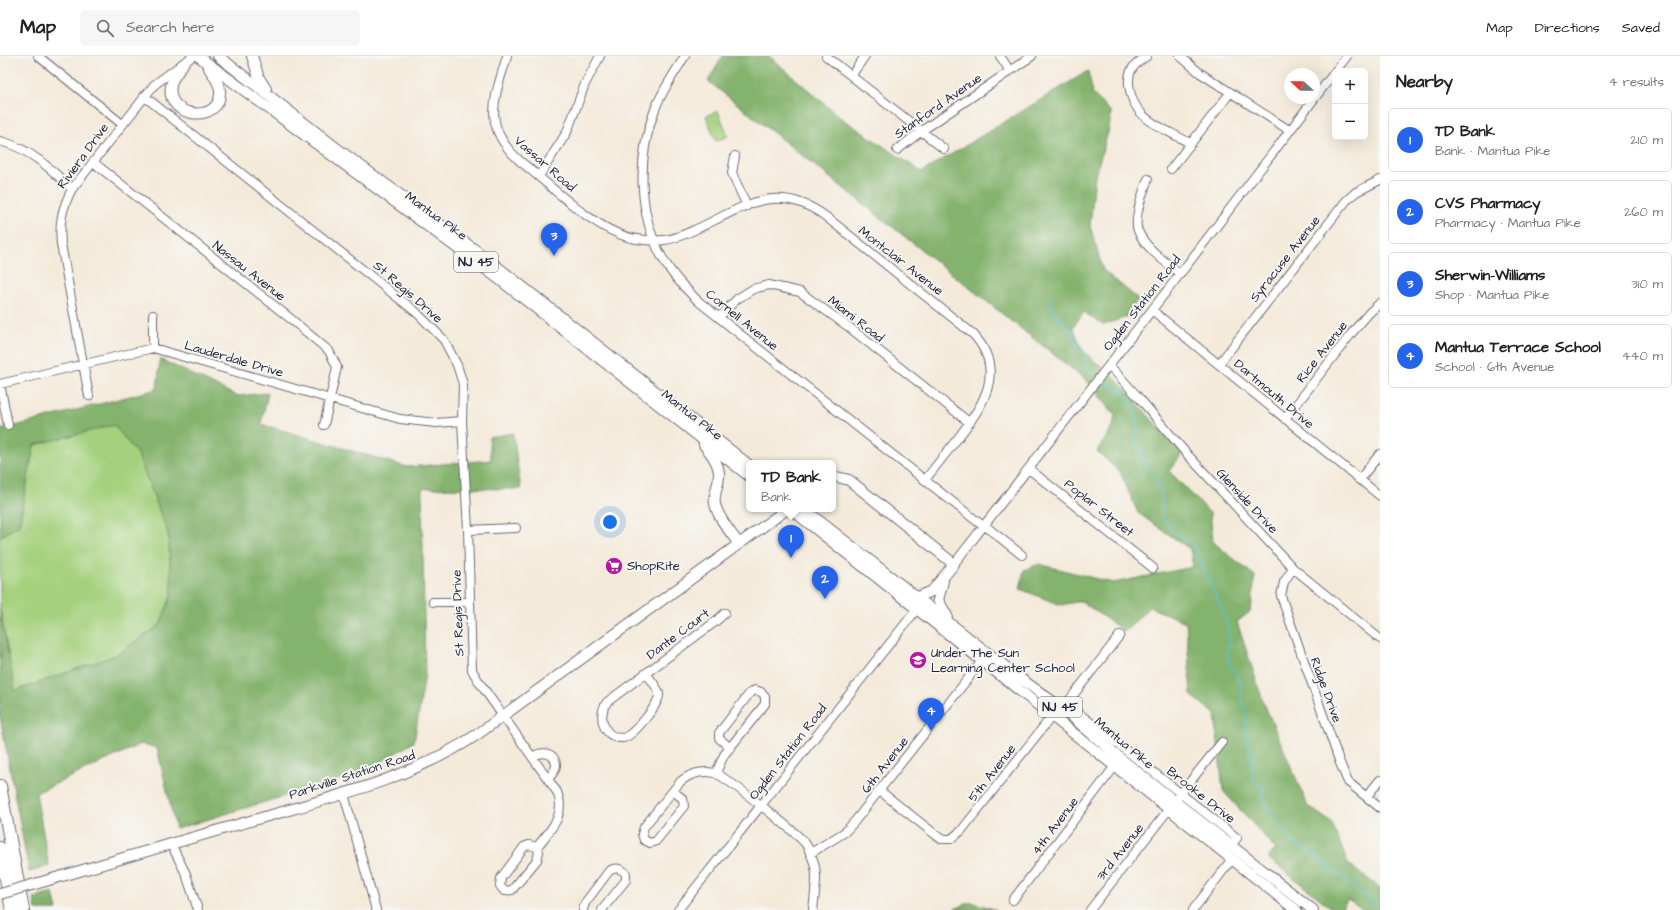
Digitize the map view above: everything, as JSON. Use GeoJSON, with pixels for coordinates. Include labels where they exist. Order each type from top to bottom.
{"type":"FeatureCollection","features":[{"type":"Feature","properties":{"kind":"highway"},"geometry":{"type":"LineString","coordinates":[[0,786],[23,910]]}},
{"type":"Feature","properties":{"kind":"highway"},"geometry":{"type":"LineString","coordinates":[[0,848],[12,910]]}},
{"type":"Feature","properties":{"kind":"main road","name":"Mantua Pike"},"geometry":{"type":"LineString","coordinates":[[198,56],[499,279],[746,474]]}},
{"type":"Feature","properties":{"kind":"main road","name":"Mantua Pike"},"geometry":{"type":"LineString","coordinates":[[218,56],[295,116],[486,258],[746,463]]}},
{"type":"Feature","properties":{"kind":"main road"},"geometry":{"type":"LineString","coordinates":[[252,56],[259,78],[265,88],[293,111],[295,116]]}},
{"type":"Feature","properties":{"kind":"main road"},"geometry":{"type":"LineString","coordinates":[[183,64],[173,79],[171,93],[178,106],[183,110],[196,115],[209,111],[220,98],[220,88],[206,63]]}},
{"type":"Feature","properties":{"kind":"main road"},"geometry":{"type":"LineString","coordinates":[[696,434],[716,463],[719,475],[715,504],[725,524],[739,544]]}},
{"type":"Feature","properties":{"kind":"main road"},"geometry":{"type":"LineString","coordinates":[[836,477],[849,480],[954,564],[932,591],[918,597]]}},
{"type":"Feature","properties":{"kind":"main road","name":"Parkville Station Road"},"geometry":{"type":"LineString","coordinates":[[0,894],[344,794],[427,764],[458,747],[502,716],[783,512]]}},
{"type":"Feature","properties":{"kind":"main road","name":"Mantua Pike"},"geometry":{"type":"LineString","coordinates":[[795,512],[1115,766],[1175,801],[1232,859],[1296,910]]}},
{"type":"Feature","properties":{"kind":"main road","name":"Mantua Pike"},"geometry":{"type":"LineString","coordinates":[[808,512],[1021,679],[1065,706],[1175,801],[1312,910]]}},
{"type":"Feature","properties":{"kind":"main road"},"geometry":{"type":"LineString","coordinates":[[944,576],[938,600],[946,615],[1018,673],[1021,679]]}},
{"type":"Feature","properties":{"kind":"street"},"geometry":{"type":"LineString","coordinates":[[38,56],[122,124]]}},
{"type":"Feature","properties":{"kind":"street","name":"Riviera Drive"},"geometry":{"type":"LineString","coordinates":[[89,396],[64,265],[59,230],[63,208],[72,189],[144,96],[161,78],[194,56]]}},
{"type":"Feature","properties":{"kind":"street","name":"Vassar Road"},"geometry":{"type":"LineString","coordinates":[[507,56],[494,106],[496,129],[501,141],[510,152],[594,220],[612,231],[636,239],[653,239]]}},
{"type":"Feature","properties":{"kind":"street"},"geometry":{"type":"LineString","coordinates":[[539,176],[567,132],[585,84],[600,56]]}},
{"type":"Feature","properties":{"kind":"street","name":"Cornell Avenue"},"geometry":{"type":"LineString","coordinates":[[685,56],[661,96],[654,111],[645,142],[642,173],[643,192],[653,239],[672,273],[690,293],[719,317],[1022,555]]}},
{"type":"Feature","properties":{"kind":"street"},"geometry":{"type":"LineString","coordinates":[[826,56],[920,132],[944,149]]}},
{"type":"Feature","properties":{"kind":"street"},"geometry":{"type":"LineString","coordinates":[[851,76],[865,56]]}},
{"type":"Feature","properties":{"kind":"street"},"geometry":{"type":"LineString","coordinates":[[1000,56],[1010,71]]}},
{"type":"Feature","properties":{"kind":"street","name":"Stanford Avenue"},"geometry":{"type":"LineString","coordinates":[[897,150],[920,132],[1032,56]]}},
{"type":"Feature","properties":{"kind":"street"},"geometry":{"type":"LineString","coordinates":[[1147,56],[1136,63],[1128,75],[1130,92],[1135,108],[1148,120],[1191,144]]}},
{"type":"Feature","properties":{"kind":"street"},"geometry":{"type":"LineString","coordinates":[[1180,56],[1200,73],[1289,130]]}},
{"type":"Feature","properties":{"kind":"street","name":"Ogden Station Road"},"geometry":{"type":"LineString","coordinates":[[954,564],[1180,274],[1346,56]]}},
{"type":"Feature","properties":{"kind":"street"},"geometry":{"type":"LineString","coordinates":[[1172,169],[1230,93]]}},
{"type":"Feature","properties":{"kind":"street","name":"St Regis Drive"},"geometry":{"type":"LineString","coordinates":[[144,96],[416,312],[444,340],[457,365],[463,384],[462,421],[468,530],[472,670],[502,716],[548,778],[560,797],[560,812],[554,826],[537,847]]}},
{"type":"Feature","properties":{"kind":"street"},"geometry":{"type":"LineString","coordinates":[[0,141],[13,144],[34,156],[72,189]]}},
{"type":"Feature","properties":{"kind":"street"},"geometry":{"type":"LineString","coordinates":[[735,156],[732,173],[747,206]]}},
{"type":"Feature","properties":{"kind":"street","name":"Nassau Avenue"},"geometry":{"type":"LineString","coordinates":[[93,162],[291,319],[329,351],[337,367],[324,425]]}},
{"type":"Feature","properties":{"kind":"street"},"geometry":{"type":"LineString","coordinates":[[1148,179],[1138,205],[1138,230],[1150,247],[1180,274]]}},
{"type":"Feature","properties":{"kind":"street","name":"Syracuse Avenue"},"geometry":{"type":"LineString","coordinates":[[1219,364],[1346,201],[1356,192],[1380,180]]}},
{"type":"Feature","properties":{"kind":"street","name":"Montclair Avenue"},"geometry":{"type":"LineString","coordinates":[[653,239],[663,241],[677,237],[765,199],[790,199],[813,208],[973,334],[980,342],[986,354],[991,380],[982,406],[925,480]]}},
{"type":"Feature","properties":{"kind":"street","name":"Miami Road"},"geometry":{"type":"LineString","coordinates":[[719,317],[737,299],[757,288],[769,285],[800,292],[850,328],[970,423]]}},
{"type":"Feature","properties":{"kind":"street","name":"Rice Avenue"},"geometry":{"type":"LineString","coordinates":[[1285,419],[1356,329],[1380,303]]}},
{"type":"Feature","properties":{"kind":"street","name":"Dartmouth Drive"},"geometry":{"type":"LineString","coordinates":[[1152,310],[1380,496]]}},
{"type":"Feature","properties":{"kind":"street"},"geometry":{"type":"LineString","coordinates":[[152,315],[153,348]]}},
{"type":"Feature","properties":{"kind":"street","name":"Lauderdale Drive"},"geometry":{"type":"LineString","coordinates":[[0,384],[153,348],[400,419],[436,423],[462,421]]}},
{"type":"Feature","properties":{"kind":"street","name":"Glenside Drive"},"geometry":{"type":"LineString","coordinates":[[1109,365],[1205,474],[1293,568],[1380,639]]}},
{"type":"Feature","properties":{"kind":"street"},"geometry":{"type":"LineString","coordinates":[[0,384],[8,425]]}},
{"type":"Feature","properties":{"kind":"street"},"geometry":{"type":"LineString","coordinates":[[1359,480],[1380,454]]}},
{"type":"Feature","properties":{"kind":"street","name":"Poplar Street"},"geometry":{"type":"LineString","coordinates":[[1029,469],[1154,568]]}},
{"type":"Feature","properties":{"kind":"street"},"geometry":{"type":"LineString","coordinates":[[468,530],[516,528]]}},
{"type":"Feature","properties":{"kind":"street","name":"Ridge Drive"},"geometry":{"type":"LineString","coordinates":[[1293,568],[1284,582],[1281,596],[1343,773],[1348,782],[1380,808]]}},
{"type":"Feature","properties":{"kind":"street"},"geometry":{"type":"LineString","coordinates":[[433,602],[469,602]]}},
{"type":"Feature","properties":{"kind":"street","name":"Ogden Station Road"},"geometry":{"type":"LineString","coordinates":[[678,910],[917,609]]}},
{"type":"Feature","properties":{"kind":"street","name":"Dante Court"},"geometry":{"type":"LineString","coordinates":[[646,673],[658,691],[659,696],[657,703],[632,734],[623,738],[612,736],[607,732],[602,722],[602,711],[605,704],[646,673],[715,622],[724,613]]}},
{"type":"Feature","properties":{"kind":"street"},"geometry":{"type":"LineString","coordinates":[[1065,706],[1120,635]]}},
{"type":"Feature","properties":{"kind":"street","name":"6th Avenue"},"geometry":{"type":"LineString","coordinates":[[811,853],[845,832],[880,792],[982,661]]}},
{"type":"Feature","properties":{"kind":"street"},"geometry":{"type":"LineString","coordinates":[[716,773],[721,761],[730,748],[765,704],[765,696],[761,692],[755,690],[749,694],[719,733],[719,738],[730,748]]}},
{"type":"Feature","properties":{"kind":"street","name":"5th Avenue"},"geometry":{"type":"LineString","coordinates":[[880,792],[936,835],[947,840],[954,838],[1052,716]]}},
{"type":"Feature","properties":{"kind":"street","name":"3rd Avenue"},"geometry":{"type":"LineString","coordinates":[[1090,910],[1222,742]]}},
{"type":"Feature","properties":{"kind":"street"},"geometry":{"type":"LineString","coordinates":[[532,757],[542,752],[548,753],[554,759],[556,766],[555,771],[548,778]]}},
{"type":"Feature","properties":{"kind":"street","name":"4th Avenue"},"geometry":{"type":"LineString","coordinates":[[1013,900],[1115,766]]}},
{"type":"Feature","properties":{"kind":"street"},"geometry":{"type":"LineString","coordinates":[[673,791],[684,799],[684,806],[656,841],[647,842],[642,838],[642,831],[673,791],[680,782],[692,774],[716,773],[761,806],[805,843],[811,853],[816,879],[812,910]]}},
{"type":"Feature","properties":{"kind":"street"},"geometry":{"type":"LineString","coordinates":[[1367,796],[1380,780]]}},
{"type":"Feature","properties":{"kind":"street"},"geometry":{"type":"LineString","coordinates":[[344,794],[376,910]]}},
{"type":"Feature","properties":{"kind":"street"},"geometry":{"type":"LineString","coordinates":[[171,844],[186,874],[198,910]]}},
{"type":"Feature","properties":{"kind":"street"},"geometry":{"type":"LineString","coordinates":[[529,845],[537,847],[539,852],[537,860],[512,890],[504,891],[500,886],[501,878],[524,847],[529,845]]}},
{"type":"Feature","properties":{"kind":"street"},"geometry":{"type":"LineString","coordinates":[[1193,910],[1232,859]]}},
{"type":"Feature","properties":{"kind":"street"},"geometry":{"type":"LineString","coordinates":[[583,910],[585,903],[609,871],[614,869],[621,870],[626,874],[626,880],[602,910]]}},
{"type":"Feature","properties":{"kind":"green space"},"geometry":{"type":"Polygon","coordinates":[[[723,56],[769,56],[841,118],[922,172],[1088,71],[1093,94],[1111,112],[1109,129],[1095,176],[1090,226],[1103,270],[1138,299],[1126,317],[1103,325],[1084,312],[1073,327],[1082,349],[1094,361],[1110,372],[1182,454],[1169,471],[1210,513],[1213,542],[1255,576],[1251,611],[1237,622],[1263,701],[1308,806],[1332,823],[1348,864],[1380,888],[1380,910],[1362,910],[1348,900],[1340,910],[1334,910],[1268,858],[1276,849],[1223,791],[1215,714],[1191,695],[1186,622],[1149,607],[1125,632],[1081,601],[1061,605],[1020,589],[1024,570],[1039,564],[1113,583],[1193,567],[1190,549],[1138,513],[1120,472],[1097,451],[1113,427],[1115,415],[1086,380],[708,81],[723,56]]]}},
{"type":"Feature","properties":{"kind":"green space"},"geometry":{"type":"Polygon","coordinates":[[[718,111],[728,136],[716,141],[706,116],[718,111]]]}},
{"type":"Feature","properties":{"kind":"green space"},"geometry":{"type":"Polygon","coordinates":[[[160,359],[237,396],[268,393],[261,424],[407,467],[491,460],[489,437],[513,433],[521,489],[422,488],[425,675],[414,742],[364,772],[176,829],[157,748],[141,744],[36,793],[49,866],[29,872],[0,716],[0,610],[15,691],[116,655],[160,625],[172,594],[168,533],[138,455],[114,425],[34,445],[19,525],[0,537],[0,430],[157,389],[160,359]]]}},
{"type":"Feature","properties":{"kind":"green space"},"geometry":{"type":"Polygon","coordinates":[[[114,424],[138,455],[168,533],[172,594],[160,625],[116,655],[15,691],[0,610],[0,537],[19,525],[34,445],[114,424]]]}},
{"type":"Feature","properties":{"kind":"green space"},"geometry":{"type":"Polygon","coordinates":[[[53,893],[57,910],[36,910],[34,898],[53,893]]]}},
{"type":"Feature","properties":{"kind":"green space"},"geometry":{"type":"Polygon","coordinates":[[[971,902],[997,910],[952,910],[971,902]]]}},
{"type":"Feature","properties":{"kind":"waterway"},"geometry":{"type":"LineString","coordinates":[[1051,298],[1052,311],[1061,320],[1063,325],[1072,329],[1076,344],[1085,355],[1087,369],[1097,377]]}},
{"type":"Feature","properties":{"kind":"waterway"},"geometry":{"type":"LineString","coordinates":[[1101,380],[1121,391],[1133,407],[1138,423],[1136,442],[1146,466],[1161,486],[1163,518],[1172,530],[1192,544],[1195,548],[1227,622],[1230,639],[1227,652],[1228,661],[1241,684],[1241,696],[1247,716],[1246,735],[1252,759],[1252,777],[1255,783],[1263,786],[1265,805],[1280,821],[1287,837],[1293,843],[1320,858],[1380,908]]}},
{"type":"Feature","properties":{"kind":"place","name":"Sherwin-Williams"},"geometry":{"type":"Point","coordinates":[554,256]}},
{"type":"Feature","properties":{"kind":"place","name":"TD Bank"},"geometry":{"type":"Point","coordinates":[791,558]}},
{"type":"Feature","properties":{"kind":"place","name":"ShopRite"},"geometry":{"type":"Point","coordinates":[614,566]}},
{"type":"Feature","properties":{"kind":"place","name":"CVS Pharmacy"},"geometry":{"type":"Point","coordinates":[825,599]}},
{"type":"Feature","properties":{"kind":"place","name":"Under The Sun Learning Center School"},"geometry":{"type":"Point","coordinates":[918,660]}},
{"type":"Feature","properties":{"kind":"place","name":"Mantua Terrace School"},"geometry":{"type":"Point","coordinates":[931,731]}}]}
